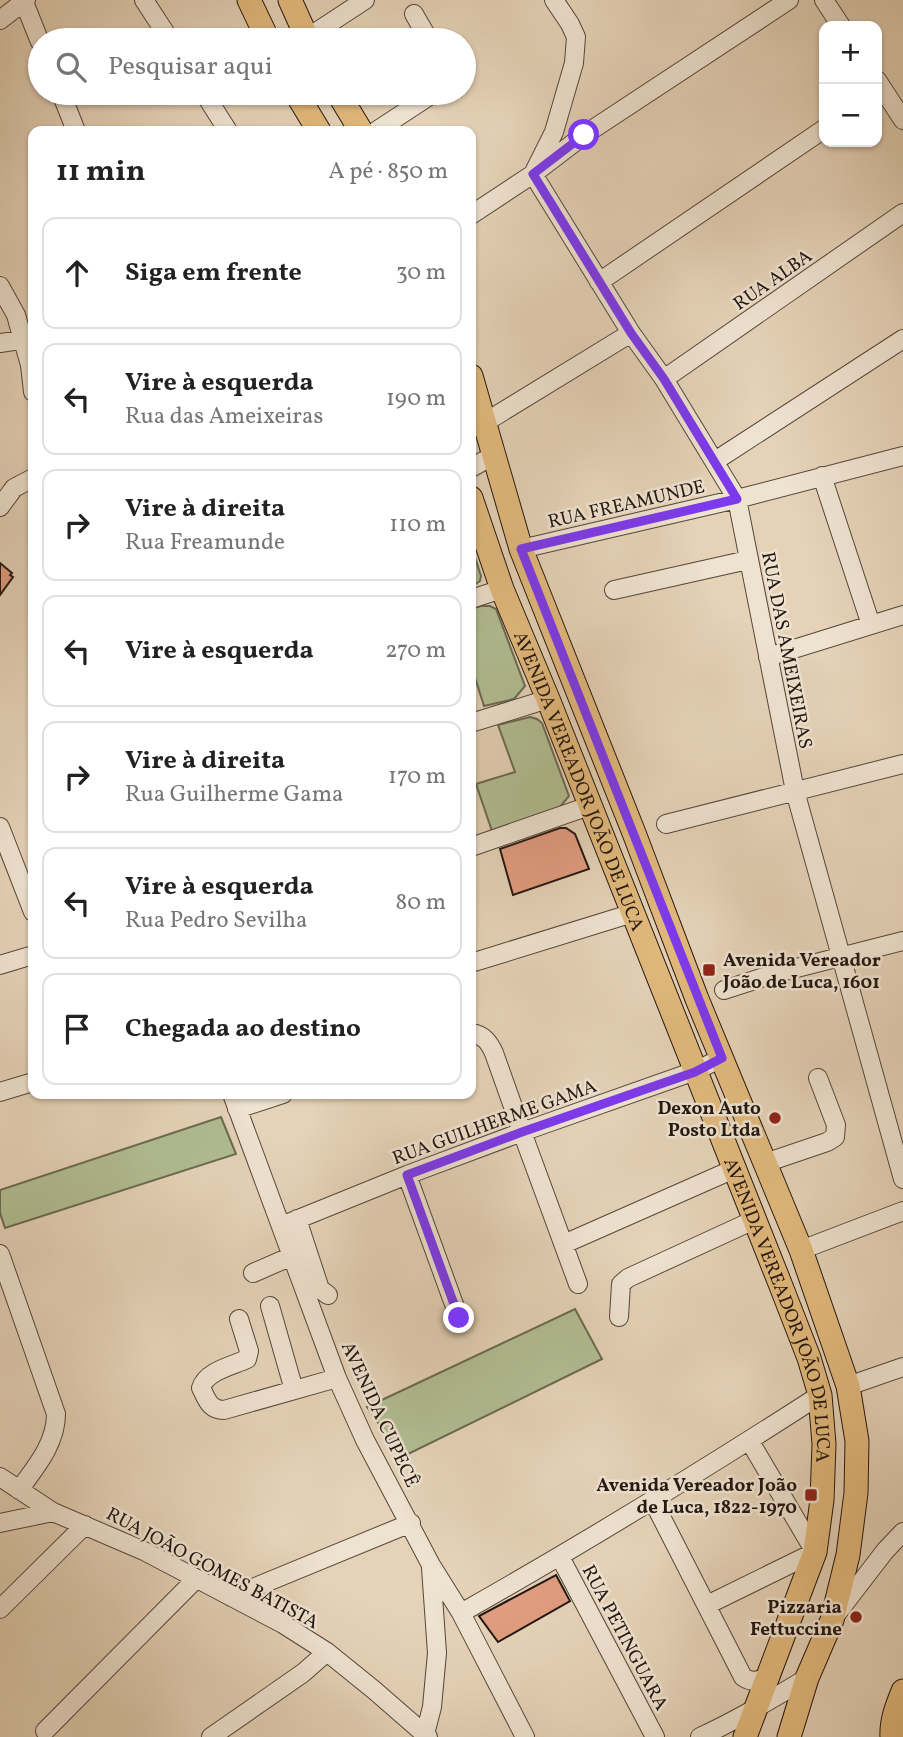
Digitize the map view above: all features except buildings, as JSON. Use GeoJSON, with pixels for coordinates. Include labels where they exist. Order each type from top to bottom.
{"type":"FeatureCollection","features":[{"type":"Feature","properties":{"kind":"main road"},"geometry":{"type":"LineString","coordinates":[[250,0],[263,28]]}},
{"type":"Feature","properties":{"kind":"main road"},"geometry":{"type":"LineString","coordinates":[[290,0],[302,28]]}},
{"type":"Feature","properties":{"kind":"main road"},"geometry":{"type":"LineString","coordinates":[[303,105],[316,126]]}},
{"type":"Feature","properties":{"kind":"main road"},"geometry":{"type":"LineString","coordinates":[[345,105],[358,126]]}},
{"type":"Feature","properties":{"kind":"main road","name":"AVENIDA VEREADOR JOÃO DE LUCA"},"geometry":{"type":"LineString","coordinates":[[476,394],[521,549],[722,1058],[801,1250],[848,1386],[857,1441],[856,1493],[848,1555],[855,1575],[807,1678],[789,1737]]}},
{"type":"Feature","properties":{"kind":"main road","name":"AVENIDA VEREADOR JOÃO DE LUCA"},"geometry":{"type":"LineString","coordinates":[[476,513],[502,589],[809,1358],[820,1395],[824,1444],[822,1500],[813,1559],[745,1737]]}},
{"type":"Feature","properties":{"kind":"main road"},"geometry":{"type":"LineString","coordinates":[[892,1737],[896,1709],[903,1691]]}},
{"type":"Feature","properties":{"kind":"street"},"geometry":{"type":"LineString","coordinates":[[145,0],[162,28]]}},
{"type":"Feature","properties":{"kind":"street"},"geometry":{"type":"LineString","coordinates":[[323,28],[365,0]]}},
{"type":"Feature","properties":{"kind":"street"},"geometry":{"type":"LineString","coordinates":[[533,174],[554,132],[574,63],[576,37],[554,0]]}},
{"type":"Feature","properties":{"kind":"street"},"geometry":{"type":"LineString","coordinates":[[476,212],[533,174],[584,135],[789,0]]}},
{"type":"Feature","properties":{"kind":"street"},"geometry":{"type":"LineString","coordinates":[[824,0],[838,21]]}},
{"type":"Feature","properties":{"kind":"street"},"geometry":{"type":"LineString","coordinates":[[0,20],[25,1],[35,28]]}},
{"type":"Feature","properties":{"kind":"street"},"geometry":{"type":"LineString","coordinates":[[414,15],[422,28]]}},
{"type":"Feature","properties":{"kind":"street"},"geometry":{"type":"LineString","coordinates":[[882,92],[903,120]]}},
{"type":"Feature","properties":{"kind":"street"},"geometry":{"type":"LineString","coordinates":[[66,105],[74,126]]}},
{"type":"Feature","properties":{"kind":"street"},"geometry":{"type":"LineString","coordinates":[[212,105],[225,126]]}},
{"type":"Feature","properties":{"kind":"street"},"geometry":{"type":"LineString","coordinates":[[384,126],[416,105]]}},
{"type":"Feature","properties":{"kind":"street"},"geometry":{"type":"LineString","coordinates":[[599,282],[819,132]]}},
{"type":"Feature","properties":{"kind":"street","name":"RUA DAS AMEIXEIRAS"},"geometry":{"type":"LineString","coordinates":[[533,174],[737,499],[795,791],[903,1179]]}},
{"type":"Feature","properties":{"kind":"street","name":"RUA ALBA"},"geometry":{"type":"LineString","coordinates":[[664,379],[903,214]]}},
{"type":"Feature","properties":{"kind":"street"},"geometry":{"type":"LineString","coordinates":[[0,286],[28,337]]}},
{"type":"Feature","properties":{"kind":"street"},"geometry":{"type":"LineString","coordinates":[[484,423],[631,333]]}},
{"type":"Feature","properties":{"kind":"street"},"geometry":{"type":"LineString","coordinates":[[0,343],[28,339]]}},
{"type":"Feature","properties":{"kind":"street"},"geometry":{"type":"LineString","coordinates":[[715,461],[903,339]]}},
{"type":"Feature","properties":{"kind":"street"},"geometry":{"type":"LineString","coordinates":[[476,465],[494,455]]}},
{"type":"Feature","properties":{"kind":"street","name":"RUA FREAMUNDE"},"geometry":{"type":"LineString","coordinates":[[521,549],[737,499],[903,456]]}},
{"type":"Feature","properties":{"kind":"street"},"geometry":{"type":"LineString","coordinates":[[822,476],[871,625]]}},
{"type":"Feature","properties":{"kind":"street"},"geometry":{"type":"LineString","coordinates":[[0,508],[13,488],[28,480]]}},
{"type":"Feature","properties":{"kind":"street"},"geometry":{"type":"LineString","coordinates":[[614,590],[748,560]]}},
{"type":"Feature","properties":{"kind":"street"},"geometry":{"type":"LineString","coordinates":[[476,597],[502,589]]}},
{"type":"Feature","properties":{"kind":"street"},"geometry":{"type":"LineString","coordinates":[[768,657],[903,615]]}},
{"type":"Feature","properties":{"kind":"street"},"geometry":{"type":"LineString","coordinates":[[476,721],[548,699]]}},
{"type":"Feature","properties":{"kind":"street"},"geometry":{"type":"LineString","coordinates":[[666,824],[903,764]]}},
{"type":"Feature","properties":{"kind":"street"},"geometry":{"type":"LineString","coordinates":[[476,845],[589,806]]}},
{"type":"Feature","properties":{"kind":"street"},"geometry":{"type":"LineString","coordinates":[[0,827],[28,899]]}},
{"type":"Feature","properties":{"kind":"street"},"geometry":{"type":"LineString","coordinates":[[476,961],[633,913]]}},
{"type":"Feature","properties":{"kind":"street"},"geometry":{"type":"LineString","coordinates":[[724,990],[773,974],[903,941]]}},
{"type":"Feature","properties":{"kind":"street"},"geometry":{"type":"LineString","coordinates":[[0,965],[28,957]]}},
{"type":"Feature","properties":{"kind":"street"},"geometry":{"type":"LineString","coordinates":[[476,1034],[489,1041],[578,1284]]}},
{"type":"Feature","properties":{"kind":"street","name":"RUA GUILHERME GAMA"},"geometry":{"type":"LineString","coordinates":[[289,1222],[522,1132],[695,1072],[722,1058]]}},
{"type":"Feature","properties":{"kind":"street"},"geometry":{"type":"LineString","coordinates":[[765,1163],[835,1137],[836,1125],[818,1078]]}},
{"type":"Feature","properties":{"kind":"street"},"geometry":{"type":"LineString","coordinates":[[0,1092],[28,1084]]}},
{"type":"Feature","properties":{"kind":"street","name":"AVENIDA CUPECÊ"},"geometry":{"type":"LineString","coordinates":[[235,1101],[289,1222],[292,1256],[337,1378],[365,1440],[431,1565],[461,1613],[525,1737]]}},
{"type":"Feature","properties":{"kind":"street"},"geometry":{"type":"LineString","coordinates":[[564,1244],[734,1169]]}},
{"type":"Feature","properties":{"kind":"street"},"geometry":{"type":"LineString","coordinates":[[407,1175],[459,1318]]}},
{"type":"Feature","properties":{"kind":"street"},"geometry":{"type":"LineString","coordinates":[[801,1250],[903,1211]]}},
{"type":"Feature","properties":{"kind":"street"},"geometry":{"type":"LineString","coordinates":[[619,1317],[621,1284],[628,1278],[754,1220]]}},
{"type":"Feature","properties":{"kind":"street"},"geometry":{"type":"LineString","coordinates":[[289,1222],[320,1289],[328,1295]]}},
{"type":"Feature","properties":{"kind":"street"},"geometry":{"type":"LineString","coordinates":[[0,1254],[56,1415],[53,1436],[41,1460],[19,1490]]}},
{"type":"Feature","properties":{"kind":"street"},"geometry":{"type":"LineString","coordinates":[[253,1273],[292,1256]]}},
{"type":"Feature","properties":{"kind":"street"},"geometry":{"type":"LineString","coordinates":[[270,1307],[294,1390]]}},
{"type":"Feature","properties":{"kind":"street"},"geometry":{"type":"LineString","coordinates":[[239,1319],[248,1351],[247,1359],[202,1381],[201,1388],[210,1407],[224,1410],[337,1378]]}},
{"type":"Feature","properties":{"kind":"street"},"geometry":{"type":"LineString","coordinates":[[848,1386],[903,1367]]}},
{"type":"Feature","properties":{"kind":"street"},"geometry":{"type":"LineString","coordinates":[[461,1613],[653,1501],[820,1395]]}},
{"type":"Feature","properties":{"kind":"street"},"geometry":{"type":"LineString","coordinates":[[707,1605],[796,1561],[813,1559],[749,1440]]}},
{"type":"Feature","properties":{"kind":"street","name":"RUA JOÃO GOMES BATISTA"},"geometry":{"type":"LineString","coordinates":[[0,1477],[53,1512],[144,1551],[283,1624],[327,1652],[425,1736]]}},
{"type":"Feature","properties":{"kind":"street"},"geometry":{"type":"LineString","coordinates":[[653,1501],[743,1677],[749,1681],[757,1681],[768,1676]]}},
{"type":"Feature","properties":{"kind":"street"},"geometry":{"type":"LineString","coordinates":[[0,1523],[53,1512]]}},
{"type":"Feature","properties":{"kind":"street"},"geometry":{"type":"LineString","coordinates":[[231,1597],[411,1523]]}},
{"type":"Feature","properties":{"kind":"street"},"geometry":{"type":"LineString","coordinates":[[0,1609],[85,1525]]}},
{"type":"Feature","properties":{"kind":"street"},"geometry":{"type":"LineString","coordinates":[[855,1575],[881,1557],[903,1532]]}},
{"type":"Feature","properties":{"kind":"street"},"geometry":{"type":"LineString","coordinates":[[881,1557],[903,1549]]}},
{"type":"Feature","properties":{"kind":"street","name":"RUA PETINGUARA"},"geometry":{"type":"LineString","coordinates":[[560,1557],[655,1737]]}},
{"type":"Feature","properties":{"kind":"street"},"geometry":{"type":"LineString","coordinates":[[425,1736],[432,1707],[437,1653],[431,1565]]}},
{"type":"Feature","properties":{"kind":"street"},"geometry":{"type":"LineString","coordinates":[[45,1731],[197,1578]]}},
{"type":"Feature","properties":{"kind":"street"},"geometry":{"type":"LineString","coordinates":[[211,1737],[303,1673],[327,1652]]}},
{"type":"Feature","properties":{"kind":"street"},"geometry":{"type":"LineString","coordinates":[[700,1737],[736,1720],[807,1678]]}},
{"type":"Feature","properties":{"kind":"green space"},"geometry":{"type":"Polygon","coordinates":[[[476,560],[481,576],[476,584],[476,560]]]}},
{"type":"Feature","properties":{"kind":"green space"},"geometry":{"type":"Polygon","coordinates":[[[490,606],[496,609],[525,686],[514,699],[484,706],[476,681],[476,608],[490,606]]]}},
{"type":"Feature","properties":{"kind":"green space"},"geometry":{"type":"Polygon","coordinates":[[[530,717],[542,723],[569,796],[560,807],[492,831],[476,784],[515,772],[498,725],[530,717]]]}},
{"type":"Feature","properties":{"kind":"green space"},"geometry":{"type":"Polygon","coordinates":[[[221,1117],[236,1154],[5,1228],[0,1213],[0,1190],[221,1117]]]}},
{"type":"Feature","properties":{"kind":"green space"},"geometry":{"type":"Polygon","coordinates":[[[575,1309],[602,1359],[402,1457],[367,1407],[575,1309]]]}},
{"type":"Feature","properties":{"kind":"place","name":"Avenida Vereador João de Luca, 1601"},"geometry":{"type":"Point","coordinates":[709,970]}},
{"type":"Feature","properties":{"kind":"place","name":"Dexon Auto Posto Ltda"},"geometry":{"type":"Point","coordinates":[775,1118]}},
{"type":"Feature","properties":{"kind":"place","name":"Avenida Vereador João de Luca, 1822-1970"},"geometry":{"type":"Point","coordinates":[811,1495]}},
{"type":"Feature","properties":{"kind":"place","name":"Pizzaria Fettuccine"},"geometry":{"type":"Point","coordinates":[856,1617]}},
{"type":"Feature","properties":{"kind":"route"},"geometry":{"type":"LineString","coordinates":[[459,1318],[407,1175],[695,1072],[722,1058],[521,549],[737,499],[533,174],[584,135]]}}]}
